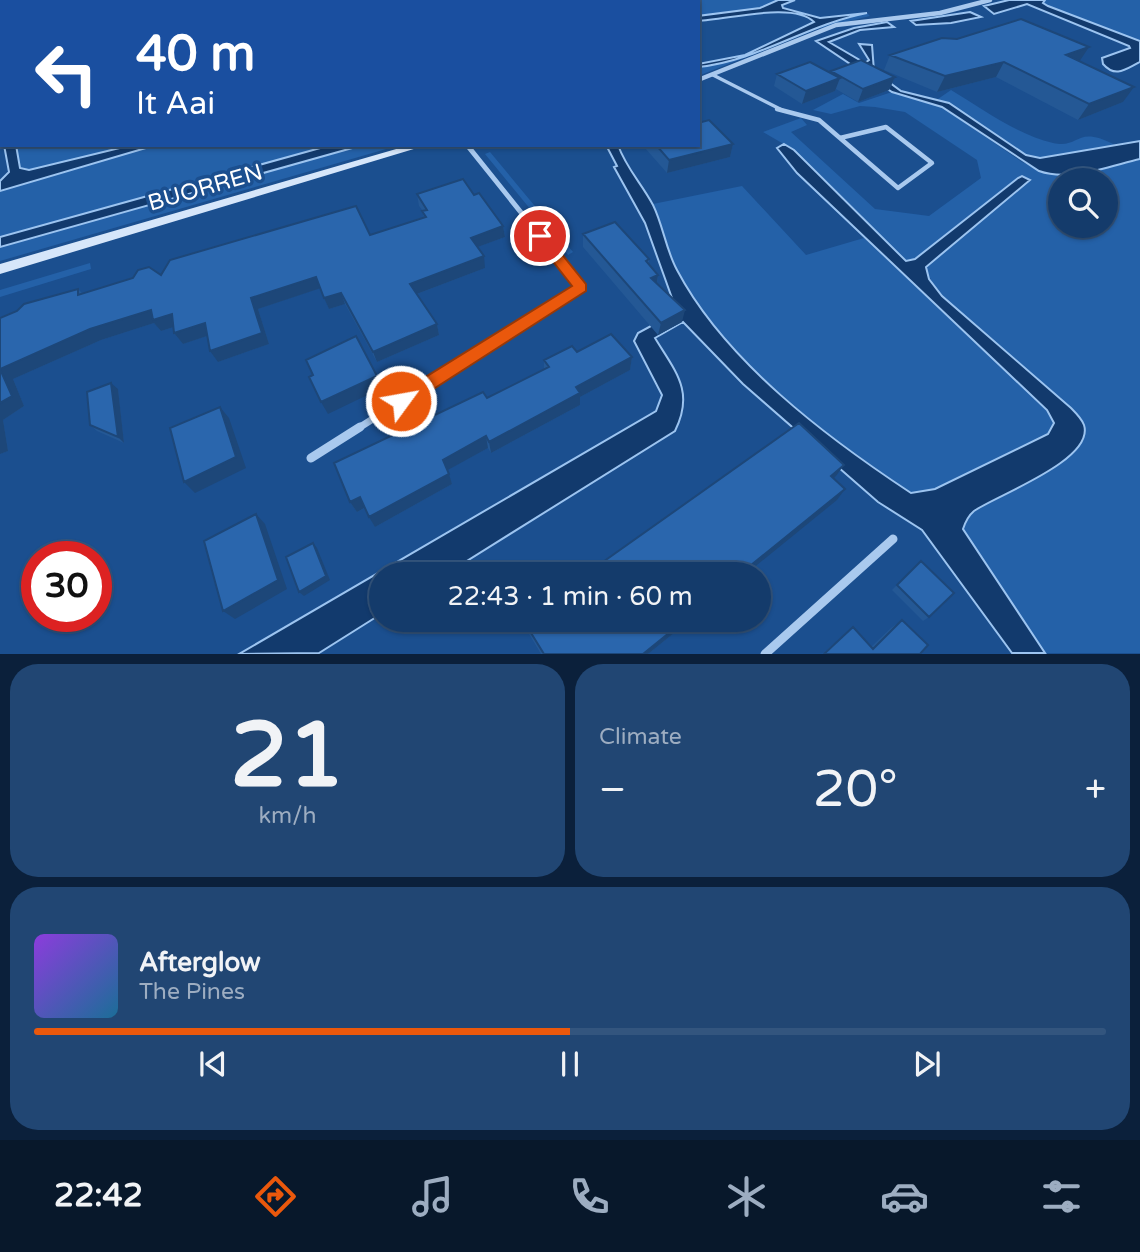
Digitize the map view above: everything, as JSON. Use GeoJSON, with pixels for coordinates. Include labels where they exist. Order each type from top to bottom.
{"type":"FeatureCollection","features":[{"type":"Feature","properties":{"kind":"main road","name":"BUORREN"},"geometry":{"type":"LineString","coordinates":[[0,269],[415,147]]}},
{"type":"Feature","properties":{"kind":"street"},"geometry":{"type":"LineString","coordinates":[[700,79],[836,25],[940,13],[990,0]]}},
{"type":"Feature","properties":{"kind":"street"},"geometry":{"type":"LineString","coordinates":[[311,458],[581,288],[469,147]]}},
{"type":"Feature","properties":{"kind":"street"},"geometry":{"type":"LineString","coordinates":[[765,653],[893,539]]}},
{"type":"Feature","properties":{"kind":"lane"},"geometry":{"type":"LineString","coordinates":[[713,75],[776,109],[819,120],[898,188],[932,163],[886,127],[840,138]]}},
{"type":"Feature","properties":{"kind":"shaded area"},"geometry":{"type":"Polygon","coordinates":[[[700,0],[778,0],[760,8],[700,16],[700,0]]]}},
{"type":"Feature","properties":{"kind":"shaded area"},"geometry":{"type":"Polygon","coordinates":[[[778,0],[795,0],[782,5],[783,8],[820,18],[867,13],[824,25],[741,58],[700,67],[700,64],[745,55],[814,22],[804,16],[776,12],[700,21],[700,16],[760,8],[778,0]]]}},
{"type":"Feature","properties":{"kind":"shaded area"},"geometry":{"type":"Polygon","coordinates":[[[1009,0],[1045,0],[1043,3],[1048,6],[1140,41],[1140,62],[1122,71],[1112,71],[1103,64],[1102,58],[1130,48],[1129,46],[1027,4],[994,14],[984,6],[1009,0]]]}},
{"type":"Feature","properties":{"kind":"shaded area"},"geometry":{"type":"Polygon","coordinates":[[[1140,0],[1140,41],[1048,6],[1043,2],[1140,0]]]}},
{"type":"Feature","properties":{"kind":"shaded area"},"geometry":{"type":"Polygon","coordinates":[[[970,12],[981,17],[951,23],[916,25],[911,21],[970,12]]]}},
{"type":"Feature","properties":{"kind":"shaded area"},"geometry":{"type":"Polygon","coordinates":[[[867,13],[870,16],[817,29],[700,75],[700,67],[762,50],[845,18],[867,13]]]}},
{"type":"Feature","properties":{"kind":"shaded area"},"geometry":{"type":"Polygon","coordinates":[[[887,22],[894,27],[860,30],[829,42],[865,63],[869,60],[859,44],[872,45],[874,71],[901,91],[949,103],[1026,155],[1040,158],[1140,141],[1140,159],[1107,168],[1048,168],[1048,173],[1039,171],[942,107],[892,92],[816,41],[854,28],[887,22]]]}},
{"type":"Feature","properties":{"kind":"shaded area"},"geometry":{"type":"Polygon","coordinates":[[[951,90],[1000,121],[1040,139],[1062,144],[1092,137],[1115,145],[1040,158],[1026,155],[938,99],[951,90]]]}},
{"type":"Feature","properties":{"kind":"shaded area"},"geometry":{"type":"Polygon","coordinates":[[[892,92],[942,107],[1022,162],[1048,174],[1048,238],[1118,238],[1118,168],[1089,168],[1140,159],[1140,653],[1045,653],[963,529],[972,513],[1052,469],[1084,438],[991,341],[940,293],[926,266],[1029,180],[915,259],[906,261],[794,150],[763,132],[801,118],[807,125],[791,132],[875,209],[929,216],[981,178],[977,160],[905,112],[860,106],[831,114],[813,110],[843,94],[859,103],[892,92]]]}},
{"type":"Feature","properties":{"kind":"shaded area"},"geometry":{"type":"Polygon","coordinates":[[[784,144],[794,150],[906,261],[915,259],[1018,178],[1022,176],[1030,180],[926,267],[929,279],[942,296],[1071,408],[1084,425],[1083,438],[1075,451],[1042,475],[974,511],[963,529],[1045,653],[1012,653],[922,530],[878,502],[743,384],[683,322],[655,338],[675,371],[683,393],[681,417],[675,431],[465,562],[397,562],[656,411],[662,395],[634,341],[638,333],[677,312],[645,223],[614,167],[617,166],[607,147],[619,147],[653,205],[677,270],[697,303],[722,335],[780,395],[812,422],[911,493],[935,489],[1048,434],[1054,423],[1047,410],[797,173],[777,148],[784,144]]]}},
{"type":"Feature","properties":{"kind":"shaded area"},"geometry":{"type":"Polygon","coordinates":[[[4,147],[16,147],[20,168],[29,170],[124,147],[149,147],[0,191],[0,181],[9,172],[4,147]]]}},
{"type":"Feature","properties":{"kind":"shaded area"},"geometry":{"type":"Polygon","coordinates":[[[16,147],[124,147],[29,170],[20,168],[16,147]]]}},
{"type":"Feature","properties":{"kind":"shaded area"},"geometry":{"type":"Polygon","coordinates":[[[149,147],[324,147],[0,237],[0,191],[149,147]]]}},
{"type":"Feature","properties":{"kind":"shaded area"},"geometry":{"type":"Polygon","coordinates":[[[324,147],[356,147],[0,247],[0,237],[324,147]]]}},
{"type":"Feature","properties":{"kind":"shaded area"},"geometry":{"type":"Polygon","coordinates":[[[356,147],[393,147],[0,261],[0,247],[356,147]]]}},
{"type":"Feature","properties":{"kind":"shaded area"},"geometry":{"type":"Polygon","coordinates":[[[490,152],[573,252],[568,255],[485,154],[490,152]]]}},
{"type":"Feature","properties":{"kind":"shaded area"},"geometry":{"type":"Polygon","coordinates":[[[742,186],[806,255],[864,238],[1047,410],[1054,423],[1048,434],[935,489],[911,493],[812,422],[750,365],[697,303],[673,262],[653,204],[742,186]]]}},
{"type":"Feature","properties":{"kind":"shaded area"},"geometry":{"type":"Polygon","coordinates":[[[90,263],[91,269],[0,297],[0,290],[90,263]]]}},
{"type":"Feature","properties":{"kind":"shaded area"},"geometry":{"type":"Polygon","coordinates":[[[369,578],[369,622],[319,653],[239,654],[369,578]]]}},
{"type":"Feature","properties":{"kind":"building"},"geometry":{"type":"Polygon","coordinates":[[[1021,19],[1089,47],[1066,55],[1134,87],[1089,104],[1004,62],[945,76],[890,55],[942,38],[957,39],[1021,19]]]}},
{"type":"Feature","properties":{"kind":"building"},"geometry":{"type":"Polygon","coordinates":[[[861,60],[895,77],[863,89],[831,71],[861,60]]]}},
{"type":"Feature","properties":{"kind":"building"},"geometry":{"type":"Polygon","coordinates":[[[810,62],[840,78],[806,91],[777,74],[810,62]]]}},
{"type":"Feature","properties":{"kind":"building"},"geometry":{"type":"Polygon","coordinates":[[[709,120],[733,144],[669,160],[658,147],[700,147],[700,122],[709,120]]]}},
{"type":"Feature","properties":{"kind":"building"},"geometry":{"type":"Polygon","coordinates":[[[463,179],[474,195],[479,193],[503,226],[471,238],[484,256],[410,284],[437,324],[373,352],[341,293],[324,298],[316,277],[251,298],[262,333],[210,351],[205,323],[174,333],[172,314],[153,320],[151,310],[90,329],[0,369],[0,318],[17,311],[24,304],[78,289],[78,295],[133,278],[138,270],[149,267],[161,275],[170,260],[356,206],[370,235],[426,217],[422,211],[427,210],[417,194],[463,179]]]}},
{"type":"Feature","properties":{"kind":"building"},"geometry":{"type":"Polygon","coordinates":[[[615,222],[649,259],[646,261],[658,275],[651,278],[685,310],[661,323],[583,234],[615,222]]]}},
{"type":"Feature","properties":{"kind":"building"},"geometry":{"type":"Polygon","coordinates":[[[611,334],[632,357],[576,387],[580,393],[489,442],[486,436],[443,460],[449,474],[369,517],[360,497],[350,502],[334,463],[483,392],[487,398],[549,367],[544,360],[572,346],[577,352],[611,334]]]}},
{"type":"Feature","properties":{"kind":"building"},"geometry":{"type":"Polygon","coordinates":[[[356,336],[377,376],[321,402],[309,377],[313,375],[306,360],[356,336]]]}},
{"type":"Feature","properties":{"kind":"building"},"geometry":{"type":"Polygon","coordinates":[[[0,369],[12,396],[0,403],[0,369]]]}},
{"type":"Feature","properties":{"kind":"building"},"geometry":{"type":"Polygon","coordinates":[[[111,383],[118,437],[90,425],[87,392],[111,383]]]}},
{"type":"Feature","properties":{"kind":"building"},"geometry":{"type":"Polygon","coordinates":[[[220,407],[236,457],[184,482],[170,428],[220,407]]]}},
{"type":"Feature","properties":{"kind":"building"},"geometry":{"type":"Polygon","coordinates":[[[799,423],[844,465],[831,476],[845,489],[755,562],[603,562],[799,423]]]}},
{"type":"Feature","properties":{"kind":"building"},"geometry":{"type":"Polygon","coordinates":[[[256,514],[278,580],[223,611],[204,541],[256,514]]]}},
{"type":"Feature","properties":{"kind":"building"},"geometry":{"type":"Polygon","coordinates":[[[313,543],[326,576],[299,592],[286,557],[313,543]]]}},
{"type":"Feature","properties":{"kind":"building"},"geometry":{"type":"Polygon","coordinates":[[[921,561],[954,593],[929,617],[897,585],[921,561]]]}},
{"type":"Feature","properties":{"kind":"building"},"geometry":{"type":"Polygon","coordinates":[[[902,620],[928,645],[920,654],[824,654],[853,627],[873,649],[902,620]]]}},
{"type":"Feature","properties":{"kind":"building"},"geometry":{"type":"Polygon","coordinates":[[[530,632],[670,632],[643,654],[544,654],[530,632]]]}},
{"type":"Feature","properties":{"kind":"route"},"geometry":{"type":"LineString","coordinates":[[401,401],[581,288],[540,236]]}}]}
